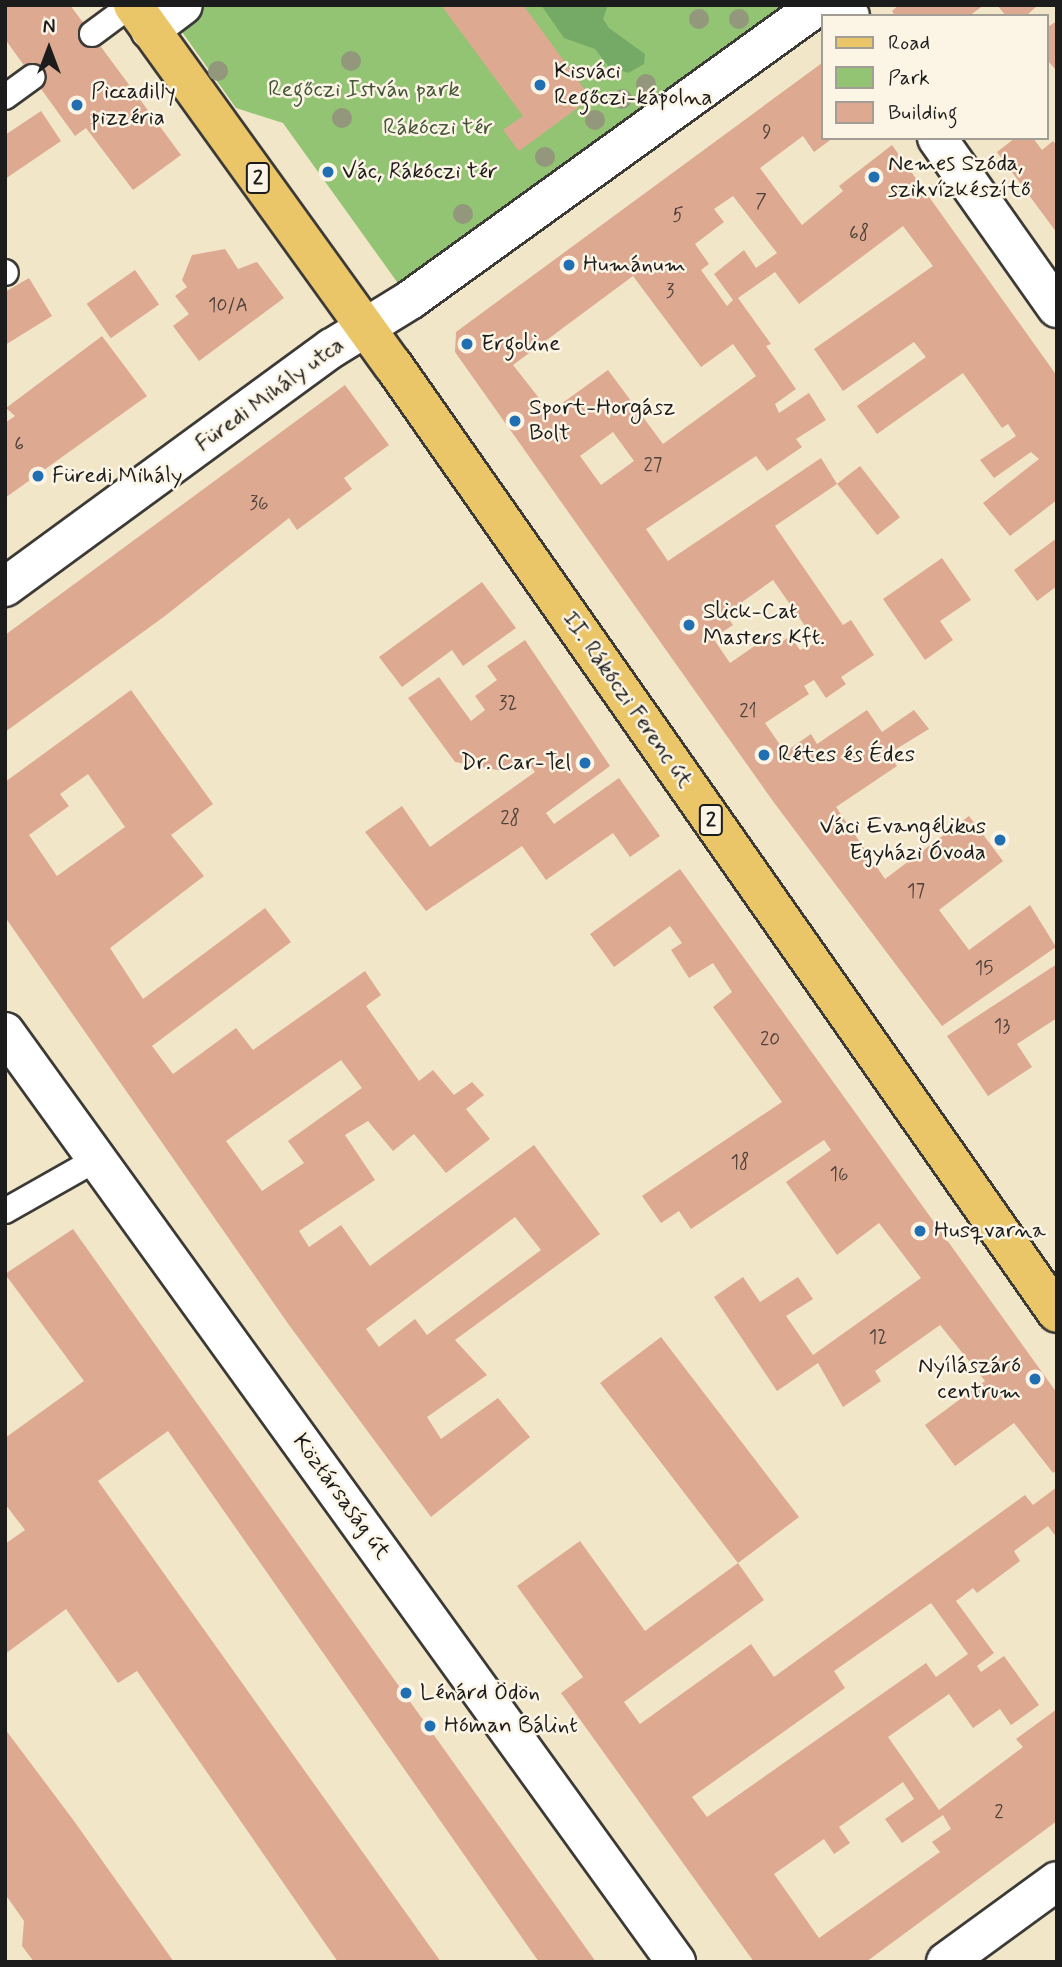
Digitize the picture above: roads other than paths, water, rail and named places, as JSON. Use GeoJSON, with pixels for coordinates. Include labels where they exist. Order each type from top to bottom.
{"type":"FeatureCollection","features":[{"type":"Feature","properties":{"kind":"main road","name":"2"},"geometry":{"type":"LineString","coordinates":[[138,13],[366,327]]}},
{"type":"Feature","properties":{"kind":"main road","name":"II. Rákóczi Ferenc út"},"geometry":{"type":"LineString","coordinates":[[366,327],[1057,1313]]}},
{"type":"Feature","properties":{"kind":"street"},"geometry":{"type":"LineString","coordinates":[[138,13],[183,5]]}},
{"type":"Feature","properties":{"kind":"street"},"geometry":{"type":"LineString","coordinates":[[366,327],[410,300],[819,5]]}},
{"type":"Feature","properties":{"kind":"street"},"geometry":{"type":"LineString","coordinates":[[938,140],[1057,309]]}},
{"type":"Feature","properties":{"kind":"street","name":"Füredi Mihály utca"},"geometry":{"type":"LineString","coordinates":[[5,587],[332,348],[366,327]]}},
{"type":"Feature","properties":{"kind":"street","name":"Köztársaság út"},"geometry":{"type":"LineString","coordinates":[[5,1032],[677,1962]]}},
{"type":"Feature","properties":{"kind":"street"},"geometry":{"type":"LineString","coordinates":[[946,1962],[1057,1881]]}},
{"type":"Feature","properties":{"kind":"lane"},"geometry":{"type":"LineString","coordinates":[[92,34],[138,13]]}},
{"type":"Feature","properties":{"kind":"lane"},"geometry":{"type":"LineString","coordinates":[[5,97],[33,77]]}},
{"type":"Feature","properties":{"kind":"lane"},"geometry":{"type":"LineString","coordinates":[[5,1210],[97,1159]]}},
{"type":"Feature","properties":{"kind":"place","name":"Kisváci Regőczi-kápolna"},"geometry":{"type":"Point","coordinates":[540,85]}},
{"type":"Feature","properties":{"kind":"place","name":"Piccadilly pizzéria"},"geometry":{"type":"Point","coordinates":[77,105]}},
{"type":"Feature","properties":{"kind":"place","name":"Vác, Rákóczi tér"},"geometry":{"type":"Point","coordinates":[328,172]}},
{"type":"Feature","properties":{"kind":"place","name":"Nemes Szóda, szikvízkészítő"},"geometry":{"type":"Point","coordinates":[874,177]}},
{"type":"Feature","properties":{"kind":"place","name":"Humánum"},"geometry":{"type":"Point","coordinates":[569,265]}},
{"type":"Feature","properties":{"kind":"place","name":"Ergoline"},"geometry":{"type":"Point","coordinates":[467,344]}},
{"type":"Feature","properties":{"kind":"place","name":"Sport-Horgász Bolt"},"geometry":{"type":"Point","coordinates":[515,421]}},
{"type":"Feature","properties":{"kind":"place","name":"Füredi Mihály"},"geometry":{"type":"Point","coordinates":[38,476]}},
{"type":"Feature","properties":{"kind":"place","name":"Slick-Cat Masters Kft."},"geometry":{"type":"Point","coordinates":[689,625]}},
{"type":"Feature","properties":{"kind":"place","name":"Rétes és Édes"},"geometry":{"type":"Point","coordinates":[764,755]}},
{"type":"Feature","properties":{"kind":"place","name":"Dr. Car-Tel"},"geometry":{"type":"Point","coordinates":[585,763]}},
{"type":"Feature","properties":{"kind":"place","name":"Váci Evangélikus Egyházi Óvoda"},"geometry":{"type":"Point","coordinates":[1000,840]}},
{"type":"Feature","properties":{"kind":"place","name":"Husqvarna"},"geometry":{"type":"Point","coordinates":[920,1231]}},
{"type":"Feature","properties":{"kind":"place","name":"Nyílászáró centrum"},"geometry":{"type":"Point","coordinates":[1035,1379]}},
{"type":"Feature","properties":{"kind":"place","name":"Lénárd Ödön"},"geometry":{"type":"Point","coordinates":[406,1693]}},
{"type":"Feature","properties":{"kind":"place","name":"Hóman Bálint"},"geometry":{"type":"Point","coordinates":[430,1726]}},
{"type":"Feature","properties":{"kind":"park label","name":"Regőczi István park"},"geometry":{"type":"Point","coordinates":[364,90]}},
{"type":"Feature","properties":{"kind":"park label","name":"Rákóczi tér"},"geometry":{"type":"Point","coordinates":[438,128]}}]}
